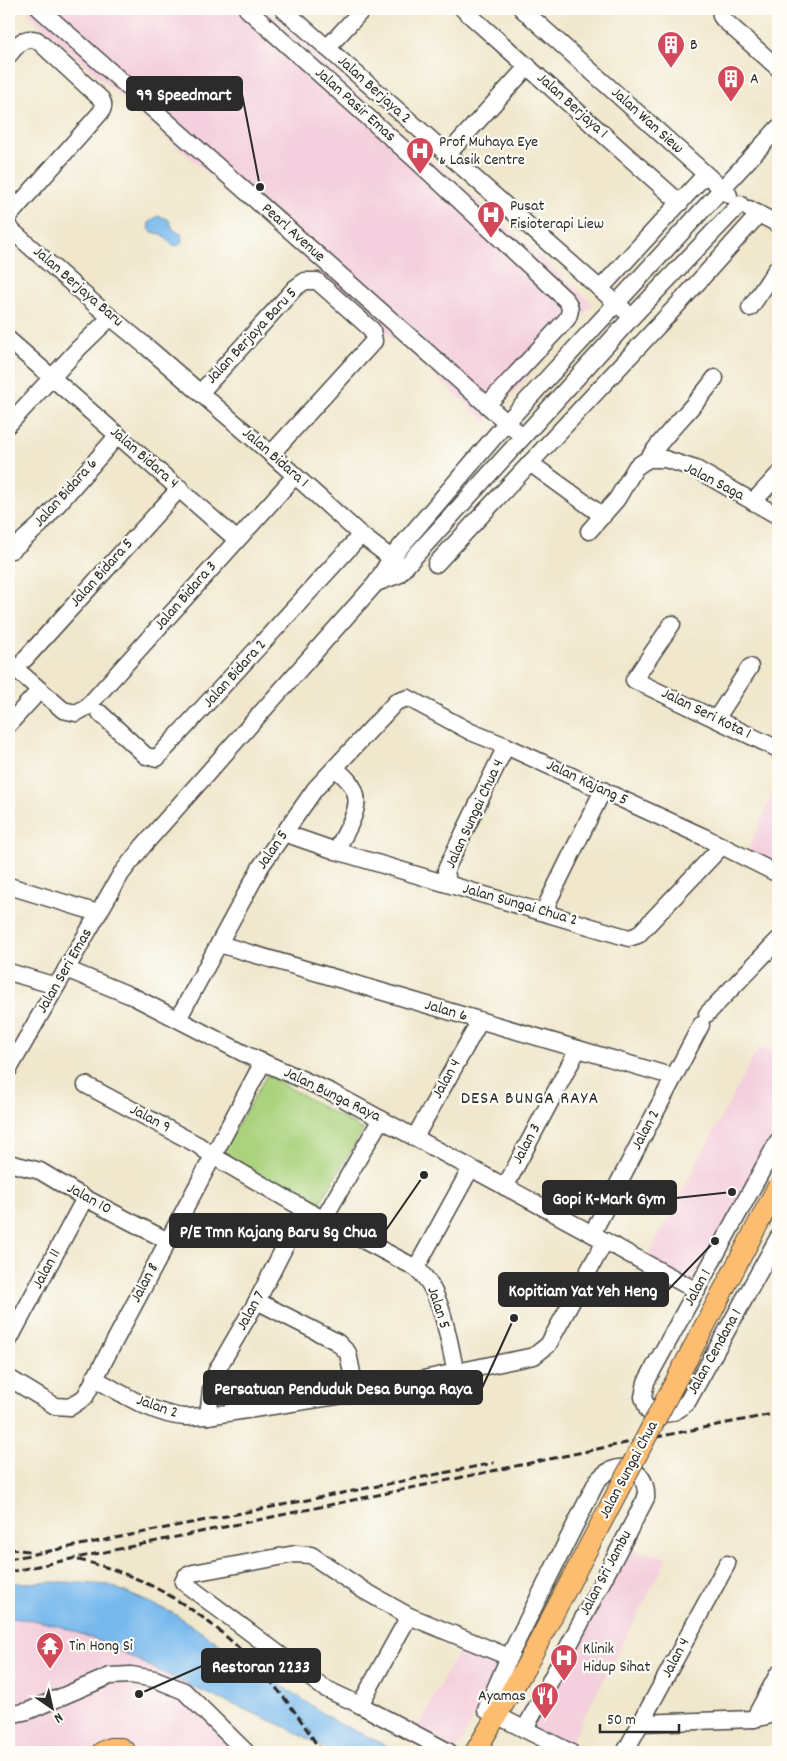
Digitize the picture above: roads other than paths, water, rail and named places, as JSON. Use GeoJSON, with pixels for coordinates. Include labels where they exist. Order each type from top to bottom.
{"type":"FeatureCollection","features":[{"type":"Feature","properties":{"kind":"main road","name":"Jalan Sungai Chua"},"geometry":{"type":"LineString","coordinates":[[475,1752],[497,1715],[516,1663],[778,1186]]}},
{"type":"Feature","properties":{"kind":"main road"},"geometry":{"type":"LineString","coordinates":[[102,1752],[110,1748],[124,1750]]}},
{"type":"Feature","properties":{"kind":"street","name":"Pearl Avenue"},"geometry":{"type":"LineString","coordinates":[[40,9],[523,437]]}},
{"type":"Feature","properties":{"kind":"street","name":"Jalan Pasir Emas"},"geometry":{"type":"LineString","coordinates":[[247,9],[418,162],[570,305],[567,319],[487,404]]}},
{"type":"Feature","properties":{"kind":"street","name":"Jalan Berjaya 2"},"geometry":{"type":"LineString","coordinates":[[283,9],[632,317]]}},
{"type":"Feature","properties":{"kind":"street"},"geometry":{"type":"LineString","coordinates":[[327,48],[362,9]]}},
{"type":"Feature","properties":{"kind":"street","name":"Jalan Berjaya 1"},"geometry":{"type":"LineString","coordinates":[[463,9],[680,203]]}},
{"type":"Feature","properties":{"kind":"street"},"geometry":{"type":"LineString","coordinates":[[721,9],[721,16],[724,20],[778,68]]}},
{"type":"Feature","properties":{"kind":"street","name":"Jalan Wan Siew"},"geometry":{"type":"LineString","coordinates":[[530,12],[722,190],[740,204],[778,224]]}},
{"type":"Feature","properties":{"kind":"street"},"geometry":{"type":"LineString","coordinates":[[37,40],[54,21]]}},
{"type":"Feature","properties":{"kind":"street"},"geometry":{"type":"LineString","coordinates":[[9,55],[20,42],[26,39],[37,40],[100,99],[104,107],[9,216]]}},
{"type":"Feature","properties":{"kind":"street"},"geometry":{"type":"LineString","coordinates":[[447,155],[528,66]]}},
{"type":"Feature","properties":{"kind":"street","name":"Jalan Seri Emas"},"geometry":{"type":"LineString","coordinates":[[10,1065],[121,874],[143,846],[376,583],[391,558],[507,422],[778,128]]}},
{"type":"Feature","properties":{"kind":"street"},"geometry":{"type":"LineString","coordinates":[[600,289],[705,175]]}},
{"type":"Feature","properties":{"kind":"street"},"geometry":{"type":"LineString","coordinates":[[376,583],[398,575],[632,317],[740,204]]}},
{"type":"Feature","properties":{"kind":"street"},"geometry":{"type":"LineString","coordinates":[[436,564],[683,299],[759,214]]}},
{"type":"Feature","properties":{"kind":"street","name":"Jalan Berjaya Baru"},"geometry":{"type":"LineString","coordinates":[[9,228],[147,347]]}},
{"type":"Feature","properties":{"kind":"street"},"geometry":{"type":"LineString","coordinates":[[750,308],[778,266]]}},
{"type":"Feature","properties":{"kind":"street","name":"Jalan Berjaya Baru 5"},"geometry":{"type":"LineString","coordinates":[[200,393],[295,288],[306,280],[317,281],[372,330],[374,341],[271,454]]}},
{"type":"Feature","properties":{"kind":"street"},"geometry":{"type":"LineString","coordinates":[[9,424],[111,317]]}},
{"type":"Feature","properties":{"kind":"street","name":"Jalan Bidara 4"},"geometry":{"type":"LineString","coordinates":[[9,340],[236,539]]}},
{"type":"Feature","properties":{"kind":"street","name":"Jalan Bidara 1"},"geometry":{"type":"LineString","coordinates":[[147,347],[361,535],[404,568]]}},
{"type":"Feature","properties":{"kind":"street"},"geometry":{"type":"LineString","coordinates":[[589,531],[617,499],[636,467],[648,459],[656,446],[702,397],[715,378]]}},
{"type":"Feature","properties":{"kind":"street","name":"Jalan Bidara 6"},"geometry":{"type":"LineString","coordinates":[[12,550],[40,525],[118,435]]}},
{"type":"Feature","properties":{"kind":"street","name":"Jalan Saga"},"geometry":{"type":"LineString","coordinates":[[648,459],[665,459],[696,469],[778,516]]}},
{"type":"Feature","properties":{"kind":"street"},"geometry":{"type":"LineString","coordinates":[[530,463],[603,516]]}},
{"type":"Feature","properties":{"kind":"street","name":"Jalan Saga"},"geometry":{"type":"LineString","coordinates":[[753,502],[778,475]]}},
{"type":"Feature","properties":{"kind":"street","name":"Jalan Bidara 3"},"geometry":{"type":"LineString","coordinates":[[40,691],[63,710],[76,713],[87,707],[236,539],[295,476]]}},
{"type":"Feature","properties":{"kind":"street","name":"Jalan Bidara 5"},"geometry":{"type":"LineString","coordinates":[[25,659],[180,488]]}},
{"type":"Feature","properties":{"kind":"street","name":"Jalan Bidara 2"},"geometry":{"type":"LineString","coordinates":[[100,713],[146,756],[157,758],[361,535]]}},
{"type":"Feature","properties":{"kind":"street","name":"Jalan Seri Kota 1"},"geometry":{"type":"LineString","coordinates":[[672,624],[634,680],[778,749]]}},
{"type":"Feature","properties":{"kind":"street"},"geometry":{"type":"LineString","coordinates":[[9,663],[40,691],[9,724]]}},
{"type":"Feature","properties":{"kind":"street"},"geometry":{"type":"LineString","coordinates":[[716,719],[750,667]]}},
{"type":"Feature","properties":{"kind":"street","name":"Jalan Kajang 5"},"geometry":{"type":"LineString","coordinates":[[396,702],[408,698],[471,732],[603,790],[778,874]]}},
{"type":"Feature","properties":{"kind":"street","name":"Jalan 5"},"geometry":{"type":"LineString","coordinates":[[178,1019],[261,866],[315,789],[396,702]]}},
{"type":"Feature","properties":{"kind":"street","name":"Jalan Sungai Chua 4"},"geometry":{"type":"LineString","coordinates":[[448,883],[446,870],[506,746]]}},
{"type":"Feature","properties":{"kind":"street"},"geometry":{"type":"LineString","coordinates":[[335,768],[352,785],[357,796],[356,807],[336,851]]}},
{"type":"Feature","properties":{"kind":"street"},"geometry":{"type":"LineString","coordinates":[[549,914],[547,904],[603,790]]}},
{"type":"Feature","properties":{"kind":"street","name":"Jalan Sungai Chua 2"},"geometry":{"type":"LineString","coordinates":[[284,833],[336,851],[630,938],[638,935],[722,846]]}},
{"type":"Feature","properties":{"kind":"street"},"geometry":{"type":"LineString","coordinates":[[9,886],[98,913]]}},
{"type":"Feature","properties":{"kind":"street","name":"Jalan 2"},"geometry":{"type":"LineString","coordinates":[[94,1378],[137,1401],[167,1414],[185,1417],[208,1416],[356,1393],[534,1356],[548,1345],[674,1078],[704,1019],[778,940]]}},
{"type":"Feature","properties":{"kind":"street","name":"Jalan 6"},"geometry":{"type":"LineString","coordinates":[[219,944],[674,1078]]}},
{"type":"Feature","properties":{"kind":"street","name":"Jalan Bunga Raya"},"geometry":{"type":"LineString","coordinates":[[66,969],[134,997],[263,1062],[331,1092],[697,1291]]}},
{"type":"Feature","properties":{"kind":"street"},"geometry":{"type":"LineString","coordinates":[[9,972],[56,986]]}},
{"type":"Feature","properties":{"kind":"street","name":"Jalan 4"},"geometry":{"type":"LineString","coordinates":[[414,1137],[480,1021]]}},
{"type":"Feature","properties":{"kind":"street","name":"Jalan 3"},"geometry":{"type":"LineString","coordinates":[[505,1187],[578,1049]]}},
{"type":"Feature","properties":{"kind":"street","name":"Jalan 8"},"geometry":{"type":"LineString","coordinates":[[9,1378],[55,1406],[70,1407],[84,1398],[263,1062]]}},
{"type":"Feature","properties":{"kind":"street","name":"Jalan 9"},"geometry":{"type":"LineString","coordinates":[[86,1085],[198,1145],[213,1156]]}},
{"type":"Feature","properties":{"kind":"street"},"geometry":{"type":"LineString","coordinates":[[323,1220],[381,1119]]}},
{"type":"Feature","properties":{"kind":"street","name":"Jalan 1"},"geometry":{"type":"LineString","coordinates":[[646,1382],[778,1141]]}},
{"type":"Feature","properties":{"kind":"street","name":"Jalan 5"},"geometry":{"type":"LineString","coordinates":[[213,1156],[323,1220],[416,1268],[429,1280],[438,1300],[456,1373]]}},
{"type":"Feature","properties":{"kind":"street","name":"Jalan 10"},"geometry":{"type":"LineString","coordinates":[[9,1163],[40,1171],[85,1198],[168,1241]]}},
{"type":"Feature","properties":{"kind":"street"},"geometry":{"type":"LineString","coordinates":[[416,1268],[472,1168]]}},
{"type":"Feature","properties":{"kind":"street","name":"Jalan 11"},"geometry":{"type":"LineString","coordinates":[[9,1340],[85,1198]]}},
{"type":"Feature","properties":{"kind":"street","name":"Jalan 7"},"geometry":{"type":"LineString","coordinates":[[208,1416],[211,1390],[217,1370],[257,1301],[304,1209]]}},
{"type":"Feature","properties":{"kind":"street","name":"Jalan Cendana 1"},"geometry":{"type":"LineString","coordinates":[[646,1382],[643,1397],[648,1410],[660,1414],[673,1413],[688,1401],[778,1238]]}},
{"type":"Feature","properties":{"kind":"street"},"geometry":{"type":"LineString","coordinates":[[257,1301],[337,1342],[348,1353],[356,1393]]}},
{"type":"Feature","properties":{"kind":"street","name":"Jalan Sri Jambu"},"geometry":{"type":"LineString","coordinates":[[516,1663],[597,1481],[610,1469],[619,1467],[630,1469],[644,1480],[647,1488],[646,1498],[525,1729]]}},
{"type":"Feature","properties":{"kind":"street"},"geometry":{"type":"LineString","coordinates":[[449,1752],[324,1688],[183,1582],[186,1576],[192,1573],[303,1554],[311,1555],[363,1590],[409,1616],[516,1663]]}},
{"type":"Feature","properties":{"kind":"street","name":"Jalan 4"},"geometry":{"type":"LineString","coordinates":[[625,1752],[727,1564]]}},
{"type":"Feature","properties":{"kind":"street"},"geometry":{"type":"LineString","coordinates":[[360,1705],[409,1616]]}},
{"type":"Feature","properties":{"kind":"street"},"geometry":{"type":"LineString","coordinates":[[754,1719],[778,1674]]}},
{"type":"Feature","properties":{"kind":"street"},"geometry":{"type":"LineString","coordinates":[[9,1715],[28,1711],[110,1676],[132,1675],[155,1679],[184,1691],[246,1752]]}},
{"type":"Feature","properties":{"kind":"street"},"geometry":{"type":"LineString","coordinates":[[641,1723],[754,1719],[767,1716],[778,1709]]}},
{"type":"Feature","properties":{"kind":"street"},"geometry":{"type":"LineString","coordinates":[[497,1715],[570,1752]]}},
{"type":"Feature","properties":{"kind":"water"},"geometry":{"type":"Polygon","coordinates":[[[158,216],[168,219],[174,230],[181,234],[182,242],[179,245],[174,246],[161,234],[152,232],[149,229],[149,222],[158,216]]]}},
{"type":"Feature","properties":{"kind":"water"},"geometry":{"type":"Polygon","coordinates":[[[9,1582],[65,1582],[109,1585],[173,1613],[336,1722],[400,1752],[331,1752],[286,1727],[192,1687],[97,1640],[59,1626],[33,1620],[9,1618],[9,1582]]]}},
{"type":"Feature","properties":{"kind":"railway"},"geometry":{"type":"LineString","coordinates":[[9,1572],[778,1413]]}},
{"type":"Feature","properties":{"kind":"railway"},"geometry":{"type":"LineString","coordinates":[[9,1559],[494,1463]]}},
{"type":"Feature","properties":{"kind":"railway"},"geometry":{"type":"LineString","coordinates":[[9,1549],[29,1551]]}},
{"type":"Feature","properties":{"kind":"railway"},"geometry":{"type":"LineString","coordinates":[[78,1560],[116,1571],[153,1586],[219,1630],[276,1687],[300,1719],[321,1752]]}},
{"type":"Feature","properties":{"kind":"place","name":"B"},"geometry":{"type":"Point","coordinates":[671,69]}},
{"type":"Feature","properties":{"kind":"place","name":"A"},"geometry":{"type":"Point","coordinates":[731,103]}},
{"type":"Feature","properties":{"kind":"place","name":"Prof Muhaya Eye & Lasik Centre"},"geometry":{"type":"Point","coordinates":[420,175]}},
{"type":"Feature","properties":{"kind":"place","name":"99 Speedmart"},"geometry":{"type":"Point","coordinates":[260,187]}},
{"type":"Feature","properties":{"kind":"place","name":"Pusat Fisioterapi Liew"},"geometry":{"type":"Point","coordinates":[491,239]}},
{"type":"Feature","properties":{"kind":"place","name":"P/E Tmn Kajang Baru Sg Chua"},"geometry":{"type":"Point","coordinates":[424,1175]}},
{"type":"Feature","properties":{"kind":"place","name":"Gopi K-Mark Gym"},"geometry":{"type":"Point","coordinates":[732,1192]}},
{"type":"Feature","properties":{"kind":"place","name":"Kopitiam Yat Yeh Heng"},"geometry":{"type":"Point","coordinates":[715,1241]}},
{"type":"Feature","properties":{"kind":"place","name":"Persatuan Penduduk Desa Bunga Raya"},"geometry":{"type":"Point","coordinates":[514,1318]}},
{"type":"Feature","properties":{"kind":"place","name":"Tin Hong Si"},"geometry":{"type":"Point","coordinates":[50,1670]}},
{"type":"Feature","properties":{"kind":"place","name":"Klinik Hidup Sihat"},"geometry":{"type":"Point","coordinates":[564,1682]}},
{"type":"Feature","properties":{"kind":"place","name":"Restoran 2233"},"geometry":{"type":"Point","coordinates":[139,1694]}},
{"type":"Feature","properties":{"kind":"place","name":"Ayamas"},"geometry":{"type":"Point","coordinates":[545,1720]}},
{"type":"Feature","properties":{"kind":"district","name":"DESA BUNGA RAYA"},"geometry":{"type":"Point","coordinates":[530,1099]}}]}
